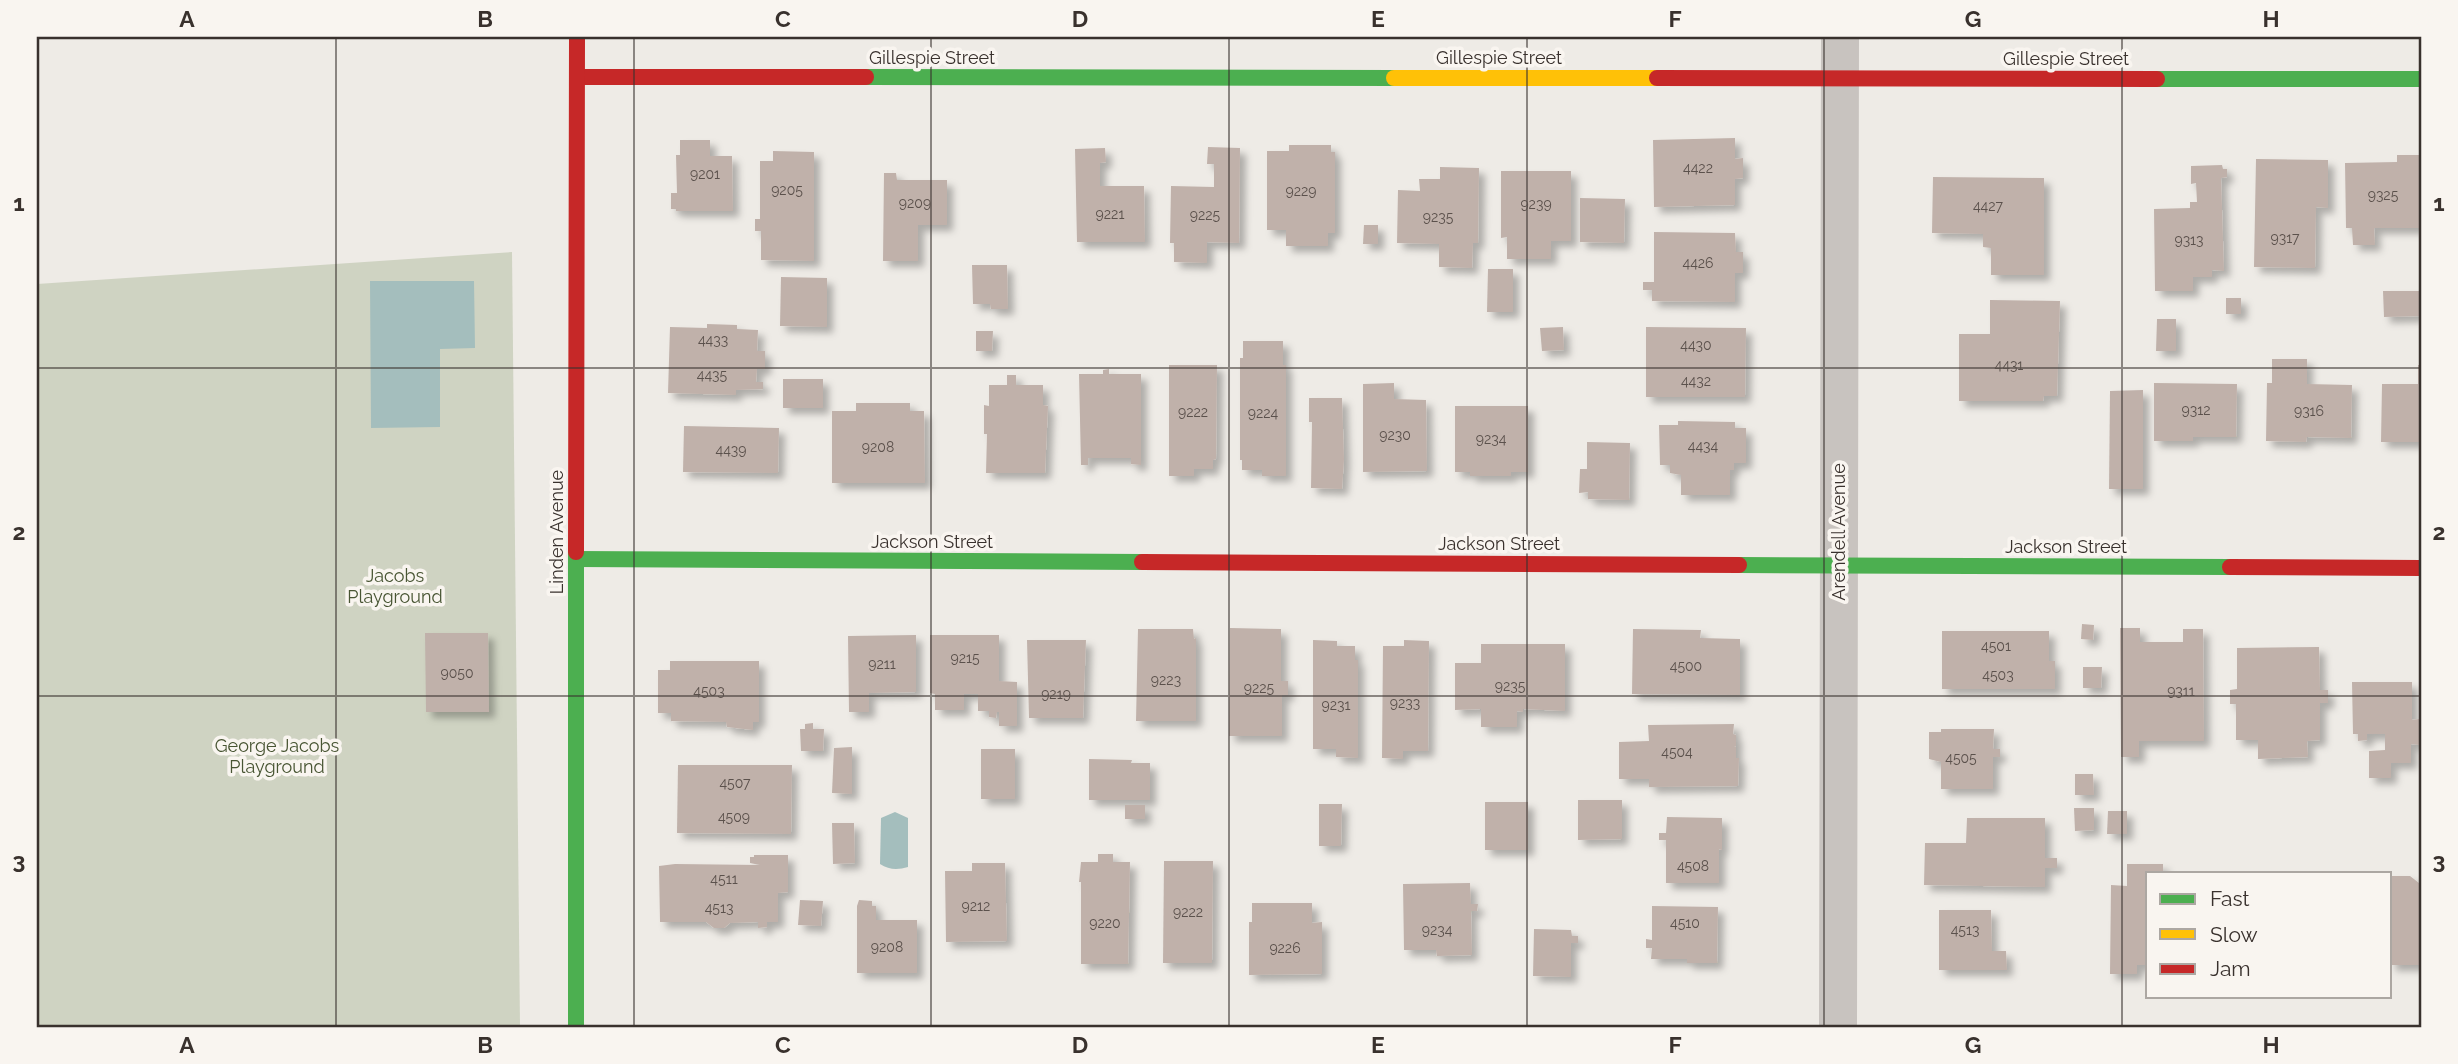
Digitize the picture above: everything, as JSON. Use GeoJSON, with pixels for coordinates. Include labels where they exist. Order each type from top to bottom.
{"type":"FeatureCollection","features":[{"type":"Feature","properties":{"kind":"street","name":"Linden Avenue"},"geometry":{"type":"LineString","coordinates":[[576,1027],[577,37]]}},
{"type":"Feature","properties":{"kind":"street","name":"Arendell Avenue"},"geometry":{"type":"LineString","coordinates":[[1838,1027],[1840,37]]}},
{"type":"Feature","properties":{"kind":"street","name":"Gillespie Street"},"geometry":{"type":"LineString","coordinates":[[577,77],[2421,79]]}},
{"type":"Feature","properties":{"kind":"street","name":"Jackson Street"},"geometry":{"type":"LineString","coordinates":[[576,559],[2421,568]]}},
{"type":"Feature","properties":{"kind":"green space","name":"George Jacobs Playground"},"geometry":{"type":"Polygon","coordinates":[[[512,252],[520,1027],[37,1027],[37,284],[512,252]]]}},
{"type":"Feature","properties":{"kind":"water"},"geometry":{"type":"Polygon","coordinates":[[[370,281],[474,281],[475,348],[440,349],[440,427],[371,428],[370,281]]]}},
{"type":"Feature","properties":{"kind":"water"},"geometry":{"type":"Polygon","coordinates":[[[895,812],[908,818],[908,867],[897,869],[880,864],[881,818],[895,812]]]}},
{"type":"Feature","properties":{"kind":"building"},"geometry":{"type":"Polygon","coordinates":[[[1735,138],[1735,159],[1743,158],[1743,178],[1735,179],[1735,205],[1654,207],[1653,140],[1735,138]]]}},
{"type":"Feature","properties":{"kind":"building"},"geometry":{"type":"Polygon","coordinates":[[[680,140],[710,140],[710,156],[732,156],[733,211],[671,209],[671,193],[677,193],[676,155],[680,155],[680,140]]]}},
{"type":"Feature","properties":{"kind":"building"},"geometry":{"type":"Polygon","coordinates":[[[1289,145],[1331,145],[1331,152],[1335,152],[1335,233],[1328,233],[1328,246],[1286,246],[1286,230],[1267,230],[1267,151],[1289,151],[1289,145]]]}},
{"type":"Feature","properties":{"kind":"building"},"geometry":{"type":"Polygon","coordinates":[[[1208,147],[1240,148],[1239,243],[1207,242],[1207,263],[1174,262],[1174,243],[1170,243],[1171,186],[1214,187],[1214,164],[1207,164],[1208,147]]]}},
{"type":"Feature","properties":{"kind":"building"},"geometry":{"type":"Polygon","coordinates":[[[1105,148],[1106,162],[1100,163],[1100,186],[1144,186],[1145,242],[1077,242],[1075,149],[1105,148]]]}},
{"type":"Feature","properties":{"kind":"building"},"geometry":{"type":"Polygon","coordinates":[[[773,151],[814,152],[814,261],[761,260],[761,231],[755,231],[755,219],[760,219],[760,161],[773,161],[773,151]]]}},
{"type":"Feature","properties":{"kind":"building"},"geometry":{"type":"Polygon","coordinates":[[[2397,155],[2421,155],[2421,228],[2374,228],[2375,245],[2353,245],[2352,228],[2346,228],[2345,163],[2397,162],[2397,155]]]}},
{"type":"Feature","properties":{"kind":"building"},"geometry":{"type":"Polygon","coordinates":[[[2256,159],[2328,160],[2328,208],[2316,207],[2315,268],[2254,267],[2256,159]]]}},
{"type":"Feature","properties":{"kind":"building"},"geometry":{"type":"Polygon","coordinates":[[[2222,165],[2223,169],[2227,169],[2227,177],[2221,178],[2224,271],[2212,270],[2212,277],[2193,277],[2193,291],[2155,291],[2154,209],[2190,208],[2190,202],[2197,202],[2196,183],[2191,184],[2191,166],[2222,165]]]}},
{"type":"Feature","properties":{"kind":"building"},"geometry":{"type":"Polygon","coordinates":[[[1440,167],[1479,168],[1478,243],[1473,243],[1472,268],[1439,267],[1439,244],[1397,243],[1398,190],[1420,191],[1419,179],[1440,179],[1440,167]]]}},
{"type":"Feature","properties":{"kind":"building"},"geometry":{"type":"Polygon","coordinates":[[[1501,171],[1571,171],[1571,241],[1551,241],[1551,259],[1507,259],[1507,237],[1501,238],[1501,171]]]}},
{"type":"Feature","properties":{"kind":"building"},"geometry":{"type":"Polygon","coordinates":[[[884,173],[896,173],[897,180],[947,180],[947,225],[918,225],[918,261],[883,261],[884,173]]]}},
{"type":"Feature","properties":{"kind":"building"},"geometry":{"type":"Polygon","coordinates":[[[1933,177],[2044,178],[2044,275],[1991,275],[1991,248],[1983,247],[1983,234],[1932,233],[1933,177]]]}},
{"type":"Feature","properties":{"kind":"building"},"geometry":{"type":"Polygon","coordinates":[[[1580,198],[1625,199],[1624,243],[1580,242],[1580,198]]]}},
{"type":"Feature","properties":{"kind":"building"},"geometry":{"type":"Polygon","coordinates":[[[1364,225],[1378,225],[1378,244],[1363,244],[1364,225]]]}},
{"type":"Feature","properties":{"kind":"building"},"geometry":{"type":"Polygon","coordinates":[[[1654,232],[1735,233],[1736,252],[1743,252],[1743,273],[1735,273],[1735,302],[1652,301],[1652,290],[1643,290],[1643,282],[1654,282],[1654,232]]]}},
{"type":"Feature","properties":{"kind":"building"},"geometry":{"type":"Polygon","coordinates":[[[972,265],[1007,265],[1008,309],[991,309],[990,304],[973,304],[972,265]]]}},
{"type":"Feature","properties":{"kind":"building"},"geometry":{"type":"Polygon","coordinates":[[[1488,269],[1513,269],[1513,312],[1487,312],[1488,269]]]}},
{"type":"Feature","properties":{"kind":"building"},"geometry":{"type":"Polygon","coordinates":[[[781,277],[827,278],[827,327],[780,326],[781,277]]]}},
{"type":"Feature","properties":{"kind":"building"},"geometry":{"type":"Polygon","coordinates":[[[2383,291],[2420,291],[2420,316],[2384,317],[2383,291]]]}},
{"type":"Feature","properties":{"kind":"building"},"geometry":{"type":"Polygon","coordinates":[[[2226,298],[2241,298],[2241,314],[2226,314],[2226,298]]]}},
{"type":"Feature","properties":{"kind":"building"},"geometry":{"type":"Polygon","coordinates":[[[1990,300],[2060,301],[2057,396],[2044,396],[2043,401],[1959,401],[1959,334],[1990,334],[1990,300]]]}},
{"type":"Feature","properties":{"kind":"building"},"geometry":{"type":"Polygon","coordinates":[[[2157,319],[2176,319],[2176,351],[2156,351],[2157,319]]]}},
{"type":"Feature","properties":{"kind":"building"},"geometry":{"type":"Polygon","coordinates":[[[707,324],[737,325],[737,329],[758,330],[757,351],[765,351],[765,369],[757,369],[756,382],[763,382],[763,389],[736,390],[736,395],[668,393],[670,327],[707,328],[707,324]]]}},
{"type":"Feature","properties":{"kind":"building"},"geometry":{"type":"Polygon","coordinates":[[[1563,327],[1564,350],[1542,351],[1540,328],[1563,327]]]}},
{"type":"Feature","properties":{"kind":"building"},"geometry":{"type":"Polygon","coordinates":[[[1646,327],[1746,328],[1745,397],[1646,397],[1646,327]]]}},
{"type":"Feature","properties":{"kind":"building"},"geometry":{"type":"Polygon","coordinates":[[[976,331],[993,331],[992,351],[976,351],[976,331]]]}},
{"type":"Feature","properties":{"kind":"building"},"geometry":{"type":"Polygon","coordinates":[[[1243,341],[1283,341],[1283,365],[1286,365],[1286,476],[1262,476],[1262,470],[1242,470],[1240,358],[1243,358],[1243,341]]]}},
{"type":"Feature","properties":{"kind":"building"},"geometry":{"type":"Polygon","coordinates":[[[2272,359],[2307,359],[2307,384],[2352,385],[2351,438],[2307,437],[2306,442],[2266,441],[2267,383],[2272,383],[2272,359]]]}},
{"type":"Feature","properties":{"kind":"building"},"geometry":{"type":"Polygon","coordinates":[[[1169,365],[1217,365],[1216,459],[1213,460],[1213,469],[1194,469],[1194,476],[1169,476],[1169,365]]]}},
{"type":"Feature","properties":{"kind":"building"},"geometry":{"type":"Polygon","coordinates":[[[2418,365],[2421,365],[2420,442],[2381,442],[2382,384],[2418,384],[2418,365]]]}},
{"type":"Feature","properties":{"kind":"building"},"geometry":{"type":"Polygon","coordinates":[[[1109,369],[1109,374],[1141,374],[1141,465],[1131,464],[1131,458],[1088,458],[1088,465],[1081,465],[1079,374],[1103,374],[1103,370],[1109,369]]]}},
{"type":"Feature","properties":{"kind":"building"},"geometry":{"type":"Polygon","coordinates":[[[1007,375],[1016,375],[1016,385],[1043,385],[1043,405],[1048,406],[1045,473],[986,473],[987,434],[984,434],[984,405],[989,406],[989,385],[1007,385],[1007,375]]]}},
{"type":"Feature","properties":{"kind":"building"},"geometry":{"type":"Polygon","coordinates":[[[783,379],[823,379],[823,408],[783,408],[783,379]]]}},
{"type":"Feature","properties":{"kind":"building"},"geometry":{"type":"Polygon","coordinates":[[[1394,383],[1394,399],[1426,400],[1427,471],[1363,472],[1363,384],[1394,383]]]}},
{"type":"Feature","properties":{"kind":"building"},"geometry":{"type":"Polygon","coordinates":[[[2154,383],[2237,384],[2236,437],[2154,441],[2154,383]]]}},
{"type":"Feature","properties":{"kind":"building"},"geometry":{"type":"Polygon","coordinates":[[[2143,390],[2143,489],[2109,489],[2110,391],[2143,390]]]}},
{"type":"Feature","properties":{"kind":"building"},"geometry":{"type":"Polygon","coordinates":[[[1309,398],[1342,398],[1342,489],[1311,488],[1312,422],[1309,422],[1309,398]]]}},
{"type":"Feature","properties":{"kind":"building"},"geometry":{"type":"Polygon","coordinates":[[[856,403],[910,403],[910,411],[924,411],[925,483],[832,483],[832,411],[856,411],[856,403]]]}},
{"type":"Feature","properties":{"kind":"building"},"geometry":{"type":"Polygon","coordinates":[[[1455,406],[1528,406],[1528,472],[1511,472],[1511,476],[1470,476],[1470,472],[1455,472],[1455,406]]]}},
{"type":"Feature","properties":{"kind":"building"},"geometry":{"type":"Polygon","coordinates":[[[1678,421],[1735,422],[1735,428],[1746,428],[1746,463],[1734,463],[1734,470],[1730,470],[1730,495],[1681,495],[1681,475],[1670,473],[1670,465],[1660,465],[1659,425],[1678,425],[1678,421]]]}},
{"type":"Feature","properties":{"kind":"building"},"geometry":{"type":"Polygon","coordinates":[[[684,426],[779,428],[778,473],[683,472],[684,426]]]}},
{"type":"Feature","properties":{"kind":"building"},"geometry":{"type":"Polygon","coordinates":[[[1587,442],[1630,443],[1629,500],[1588,499],[1588,492],[1579,493],[1580,469],[1587,469],[1587,442]]]}},
{"type":"Feature","properties":{"kind":"building"},"geometry":{"type":"Polygon","coordinates":[[[2082,624],[2094,625],[2093,640],[2081,639],[2082,624]]]}},
{"type":"Feature","properties":{"kind":"building"},"geometry":{"type":"Polygon","coordinates":[[[1230,628],[1281,629],[1281,681],[1288,681],[1288,695],[1282,695],[1282,736],[1229,736],[1230,628]]]}},
{"type":"Feature","properties":{"kind":"building"},"geometry":{"type":"Polygon","coordinates":[[[2120,628],[2140,628],[2140,642],[2183,642],[2183,629],[2203,629],[2204,741],[2139,741],[2139,757],[2121,757],[2120,628]]]}},
{"type":"Feature","properties":{"kind":"building"},"geometry":{"type":"Polygon","coordinates":[[[1138,629],[1193,629],[1194,639],[1196,638],[1196,721],[1136,721],[1138,629]]]}},
{"type":"Feature","properties":{"kind":"building"},"geometry":{"type":"Polygon","coordinates":[[[1633,629],[1701,630],[1700,638],[1740,639],[1740,695],[1632,694],[1633,629]]]}},
{"type":"Feature","properties":{"kind":"building"},"geometry":{"type":"Polygon","coordinates":[[[1942,631],[2049,631],[2049,661],[2055,661],[2055,689],[1942,689],[1942,631]]]}},
{"type":"Feature","properties":{"kind":"building"},"geometry":{"type":"Polygon","coordinates":[[[425,633],[488,633],[489,712],[426,712],[425,633]]]}},
{"type":"Feature","properties":{"kind":"building"},"geometry":{"type":"Polygon","coordinates":[[[916,635],[916,692],[869,693],[869,712],[849,712],[848,636],[916,635]]]}},
{"type":"Feature","properties":{"kind":"building"},"geometry":{"type":"Polygon","coordinates":[[[930,635],[999,635],[999,681],[1017,682],[1017,726],[999,726],[999,712],[996,718],[989,717],[989,711],[978,711],[978,694],[964,694],[964,710],[935,710],[935,694],[930,693],[930,635]]]}},
{"type":"Feature","properties":{"kind":"building"},"geometry":{"type":"Polygon","coordinates":[[[1027,640],[1086,640],[1083,718],[1029,718],[1027,640]]]}},
{"type":"Feature","properties":{"kind":"building"},"geometry":{"type":"Polygon","coordinates":[[[1313,640],[1337,641],[1337,646],[1355,646],[1355,660],[1358,660],[1358,758],[1336,757],[1336,749],[1313,749],[1313,640]]]}},
{"type":"Feature","properties":{"kind":"building"},"geometry":{"type":"Polygon","coordinates":[[[1404,640],[1429,641],[1428,751],[1403,751],[1403,759],[1382,758],[1383,646],[1404,646],[1404,640]]]}},
{"type":"Feature","properties":{"kind":"building"},"geometry":{"type":"Polygon","coordinates":[[[1481,644],[1565,644],[1565,711],[1523,709],[1523,712],[1517,711],[1517,727],[1481,727],[1481,709],[1455,710],[1455,663],[1481,663],[1481,644]]]}},
{"type":"Feature","properties":{"kind":"building"},"geometry":{"type":"Polygon","coordinates":[[[2319,647],[2320,690],[2328,690],[2328,703],[2320,703],[2320,740],[2307,741],[2308,757],[2258,759],[2258,740],[2236,740],[2236,704],[2230,704],[2230,690],[2237,689],[2237,648],[2319,647]]]}},
{"type":"Feature","properties":{"kind":"building"},"geometry":{"type":"Polygon","coordinates":[[[670,661],[759,661],[759,722],[753,722],[753,730],[727,727],[726,722],[671,721],[671,713],[658,713],[658,670],[670,670],[670,661]]]}},
{"type":"Feature","properties":{"kind":"building"},"geometry":{"type":"Polygon","coordinates":[[[2083,667],[2102,667],[2101,688],[2083,688],[2083,667]]]}},
{"type":"Feature","properties":{"kind":"building"},"geometry":{"type":"Polygon","coordinates":[[[2352,682],[2412,682],[2412,720],[2419,719],[2420,745],[2411,744],[2411,763],[2391,763],[2391,778],[2369,778],[2369,751],[2385,750],[2385,734],[2367,734],[2367,740],[2358,741],[2358,734],[2353,734],[2352,682]]]}},
{"type":"Feature","properties":{"kind":"building"},"geometry":{"type":"Polygon","coordinates":[[[813,723],[813,729],[824,729],[823,751],[801,751],[800,729],[805,729],[805,724],[813,723]]]}},
{"type":"Feature","properties":{"kind":"building"},"geometry":{"type":"Polygon","coordinates":[[[1734,724],[1734,747],[1736,758],[1739,758],[1738,786],[1649,787],[1649,779],[1619,779],[1619,742],[1649,741],[1648,725],[1734,724]]]}},
{"type":"Feature","properties":{"kind":"building"},"geometry":{"type":"Polygon","coordinates":[[[1941,729],[1994,729],[1993,749],[2000,749],[2000,757],[1993,757],[1993,789],[1941,789],[1941,762],[1929,759],[1929,732],[1941,732],[1941,729]]]}},
{"type":"Feature","properties":{"kind":"building"},"geometry":{"type":"Polygon","coordinates":[[[852,747],[852,794],[832,793],[834,748],[852,747]]]}},
{"type":"Feature","properties":{"kind":"building"},"geometry":{"type":"Polygon","coordinates":[[[981,749],[1015,749],[1015,799],[981,799],[981,749]]]}},
{"type":"Feature","properties":{"kind":"building"},"geometry":{"type":"Polygon","coordinates":[[[1089,759],[1150,763],[1150,800],[1089,800],[1089,759]]]}},
{"type":"Feature","properties":{"kind":"building"},"geometry":{"type":"Polygon","coordinates":[[[678,765],[792,765],[791,834],[677,833],[678,765]]]}},
{"type":"Feature","properties":{"kind":"building"},"geometry":{"type":"Polygon","coordinates":[[[2075,774],[2093,774],[2094,795],[2075,795],[2075,774]]]}},
{"type":"Feature","properties":{"kind":"building"},"geometry":{"type":"Polygon","coordinates":[[[1578,800],[1622,800],[1622,839],[1578,840],[1578,800]]]}},
{"type":"Feature","properties":{"kind":"building"},"geometry":{"type":"Polygon","coordinates":[[[1485,802],[1528,802],[1528,850],[1485,850],[1485,802]]]}},
{"type":"Feature","properties":{"kind":"building"},"geometry":{"type":"Polygon","coordinates":[[[1319,804],[1342,804],[1341,846],[1319,846],[1319,804]]]}},
{"type":"Feature","properties":{"kind":"building"},"geometry":{"type":"Polygon","coordinates":[[[1125,805],[1145,805],[1145,819],[1125,819],[1125,805]]]}},
{"type":"Feature","properties":{"kind":"building"},"geometry":{"type":"Polygon","coordinates":[[[2074,808],[2094,808],[2094,830],[2075,831],[2074,808]]]}},
{"type":"Feature","properties":{"kind":"building"},"geometry":{"type":"Polygon","coordinates":[[[2108,811],[2127,811],[2127,834],[2107,834],[2108,811]]]}},
{"type":"Feature","properties":{"kind":"building"},"geometry":{"type":"Polygon","coordinates":[[[1667,817],[1722,818],[1719,883],[1666,883],[1666,840],[1659,840],[1659,833],[1666,833],[1667,817]]]}},
{"type":"Feature","properties":{"kind":"building"},"geometry":{"type":"Polygon","coordinates":[[[1967,818],[2045,818],[2045,858],[2057,858],[2057,868],[2045,868],[2045,887],[1924,885],[1925,843],[1966,843],[1967,818]]]}},
{"type":"Feature","properties":{"kind":"building"},"geometry":{"type":"Polygon","coordinates":[[[832,823],[854,823],[855,863],[833,864],[832,823]]]}},
{"type":"Feature","properties":{"kind":"building"},"geometry":{"type":"Polygon","coordinates":[[[1098,854],[1113,854],[1113,862],[1130,862],[1128,964],[1081,964],[1081,862],[1098,862],[1098,854]]]}},
{"type":"Feature","properties":{"kind":"building"},"geometry":{"type":"Polygon","coordinates":[[[788,855],[788,892],[778,893],[778,922],[767,922],[767,927],[758,928],[758,922],[730,923],[724,928],[714,928],[706,922],[660,922],[659,866],[760,865],[750,863],[750,857],[788,855]]]}},
{"type":"Feature","properties":{"kind":"building"},"geometry":{"type":"Polygon","coordinates":[[[1164,861],[1213,861],[1212,963],[1163,963],[1164,861]]]}},
{"type":"Feature","properties":{"kind":"building"},"geometry":{"type":"Polygon","coordinates":[[[972,863],[1005,863],[1007,941],[946,942],[945,871],[972,871],[972,863]]]}},
{"type":"Feature","properties":{"kind":"building"},"geometry":{"type":"Polygon","coordinates":[[[2127,864],[2163,864],[2163,872],[2146,872],[2146,965],[2137,965],[2137,974],[2110,974],[2111,885],[2127,886],[2127,864]]]}},
{"type":"Feature","properties":{"kind":"building"},"geometry":{"type":"Polygon","coordinates":[[[2392,876],[2410,876],[2419,883],[2421,965],[2392,965],[2392,876]]]}},
{"type":"Feature","properties":{"kind":"building"},"geometry":{"type":"Polygon","coordinates":[[[1470,883],[1471,904],[1478,904],[1477,911],[1471,911],[1472,955],[1437,956],[1436,950],[1404,950],[1403,884],[1470,883]]]}},
{"type":"Feature","properties":{"kind":"building"},"geometry":{"type":"Polygon","coordinates":[[[800,900],[823,901],[821,926],[798,925],[800,900]]]}},
{"type":"Feature","properties":{"kind":"building"},"geometry":{"type":"Polygon","coordinates":[[[859,900],[872,901],[872,906],[876,906],[876,920],[917,920],[917,973],[857,973],[859,900]]]}},
{"type":"Feature","properties":{"kind":"building"},"geometry":{"type":"Polygon","coordinates":[[[1252,903],[1312,903],[1312,923],[1322,922],[1322,974],[1249,975],[1249,922],[1252,922],[1252,903]]]}},
{"type":"Feature","properties":{"kind":"building"},"geometry":{"type":"Polygon","coordinates":[[[1652,906],[1718,907],[1717,963],[1687,963],[1687,959],[1651,959],[1652,948],[1646,948],[1646,939],[1652,940],[1652,906]]]}},
{"type":"Feature","properties":{"kind":"building"},"geometry":{"type":"Polygon","coordinates":[[[1939,910],[1991,910],[1992,951],[2006,951],[2007,970],[1939,970],[1939,910]]]}},
{"type":"Feature","properties":{"kind":"building"},"geometry":{"type":"Polygon","coordinates":[[[1534,929],[1571,930],[1572,936],[1578,936],[1578,943],[1571,943],[1571,977],[1533,976],[1534,929]]]}},
{"type":"Feature","properties":{"kind":"traffic: fast"},"geometry":{"type":"LineString","coordinates":[[866,77],[1394,78]]}},
{"type":"Feature","properties":{"kind":"traffic: fast"},"geometry":{"type":"LineString","coordinates":[[2157,79],[2421,79]]}},
{"type":"Feature","properties":{"kind":"traffic: fast"},"geometry":{"type":"LineString","coordinates":[[576,552],[576,1027]]}},
{"type":"Feature","properties":{"kind":"traffic: fast"},"geometry":{"type":"LineString","coordinates":[[576,559],[1142,562]]}},
{"type":"Feature","properties":{"kind":"traffic: fast"},"geometry":{"type":"LineString","coordinates":[[1739,565],[2230,567]]}},
{"type":"Feature","properties":{"kind":"traffic: slow"},"geometry":{"type":"LineString","coordinates":[[1394,78],[1657,78]]}},
{"type":"Feature","properties":{"kind":"traffic: jam"},"geometry":{"type":"LineString","coordinates":[[576,552],[577,37]]}},
{"type":"Feature","properties":{"kind":"traffic: jam"},"geometry":{"type":"LineString","coordinates":[[577,77],[866,77]]}},
{"type":"Feature","properties":{"kind":"traffic: jam"},"geometry":{"type":"LineString","coordinates":[[1657,78],[2157,79]]}},
{"type":"Feature","properties":{"kind":"traffic: jam"},"geometry":{"type":"LineString","coordinates":[[1142,562],[1739,565]]}},
{"type":"Feature","properties":{"kind":"traffic: jam"},"geometry":{"type":"LineString","coordinates":[[2230,567],[2421,568]]}},
{"type":"Feature","properties":{"kind":"park label","name":"Jacobs Playground"},"geometry":{"type":"Point","coordinates":[395,586]}}]}
